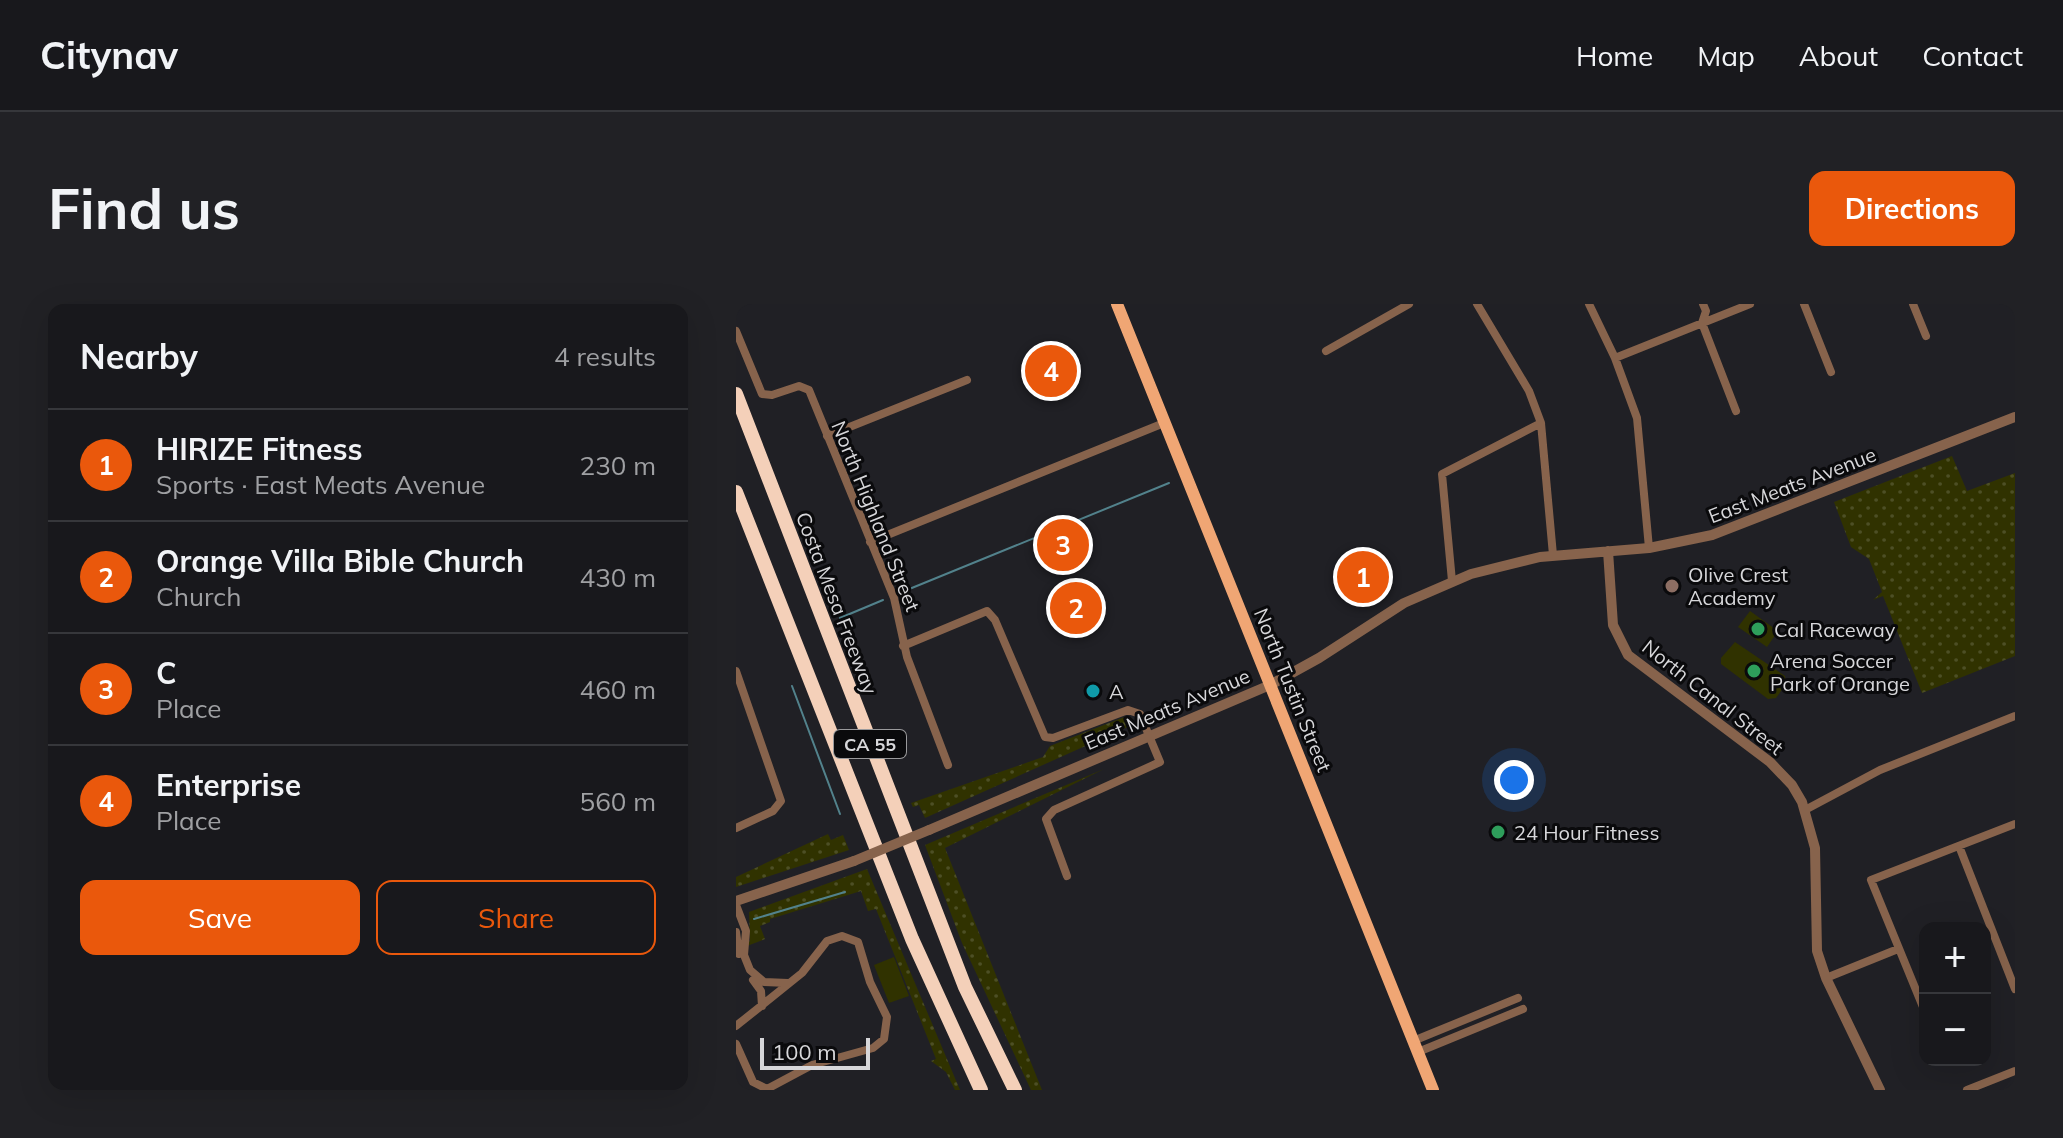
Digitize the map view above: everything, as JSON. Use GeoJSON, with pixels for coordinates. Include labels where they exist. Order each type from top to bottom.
{"type":"FeatureCollection","features":[{"type":"Feature","properties":{"kind":"highway","name":"Costa Mesa Freeway"},"geometry":{"type":"LineString","coordinates":[[736,394],[965,987],[1015,1090]]}},
{"type":"Feature","properties":{"kind":"highway","name":"CA 55"},"geometry":{"type":"LineString","coordinates":[[736,492],[918,953],[981,1090]]}},
{"type":"Feature","properties":{"kind":"main road","name":"North Tustin Street"},"geometry":{"type":"LineString","coordinates":[[1117,304],[1433,1090]]}},
{"type":"Feature","properties":{"kind":"street"},"geometry":{"type":"LineString","coordinates":[[1326,351],[1409,304]]}},
{"type":"Feature","properties":{"kind":"street"},"geometry":{"type":"LineString","coordinates":[[1477,304],[1529,391],[1541,423],[1553,555]]}},
{"type":"Feature","properties":{"kind":"street"},"geometry":{"type":"LineString","coordinates":[[1589,304],[1615,358],[1641,433],[1649,548]]}},
{"type":"Feature","properties":{"kind":"street"},"geometry":{"type":"LineString","coordinates":[[1703,304],[1706,311],[1702,323],[1736,411]]}},
{"type":"Feature","properties":{"kind":"street"},"geometry":{"type":"LineString","coordinates":[[1615,358],[1750,304]]}},
{"type":"Feature","properties":{"kind":"street"},"geometry":{"type":"LineString","coordinates":[[1804,304],[1831,372]]}},
{"type":"Feature","properties":{"kind":"street"},"geometry":{"type":"LineString","coordinates":[[1913,304],[1926,336]]}},
{"type":"Feature","properties":{"kind":"street","name":"North Highland Street"},"geometry":{"type":"LineString","coordinates":[[736,331],[760,391],[772,395],[796,386],[806,387],[899,613],[903,646],[948,765]]}},
{"type":"Feature","properties":{"kind":"street"},"geometry":{"type":"LineString","coordinates":[[827,436],[967,380]]}},
{"type":"Feature","properties":{"kind":"street","name":"East Meats Avenue"},"geometry":{"type":"LineString","coordinates":[[736,903],[854,861],[1270,685],[1319,658],[1404,603],[1452,581],[1503,565],[1553,555],[1649,548],[1741,526],[2015,417]]}},
{"type":"Feature","properties":{"kind":"street"},"geometry":{"type":"LineString","coordinates":[[870,542],[1164,423]]}},
{"type":"Feature","properties":{"kind":"street"},"geometry":{"type":"LineString","coordinates":[[1452,581],[1442,474],[1541,423]]}},
{"type":"Feature","properties":{"kind":"street","name":"North Canal Street"},"geometry":{"type":"LineString","coordinates":[[1608,551],[1613,625],[1624,650],[1639,665],[1770,762],[1792,785],[1805,810],[1815,848],[1815,941],[1826,978],[1880,1090]]}},
{"type":"Feature","properties":{"kind":"street"},"geometry":{"type":"LineString","coordinates":[[903,646],[976,612],[991,613],[1045,737],[1053,738],[1132,710],[1140,714],[1160,762],[1048,814],[1045,825],[1067,876]]}},
{"type":"Feature","properties":{"kind":"street"},"geometry":{"type":"LineString","coordinates":[[736,671],[741,706],[779,789],[780,805],[736,828]]}},
{"type":"Feature","properties":{"kind":"street"},"geometry":{"type":"LineString","coordinates":[[1805,810],[1880,770],[2015,716]]}},
{"type":"Feature","properties":{"kind":"street"},"geometry":{"type":"LineString","coordinates":[[1919,998],[1871,880],[2015,824]]}},
{"type":"Feature","properties":{"kind":"street"},"geometry":{"type":"LineString","coordinates":[[1959,846],[2015,989]]}},
{"type":"Feature","properties":{"kind":"street"},"geometry":{"type":"LineString","coordinates":[[736,903],[746,931],[744,955],[750,970],[764,982],[789,982]]}},
{"type":"Feature","properties":{"kind":"street"},"geometry":{"type":"LineString","coordinates":[[736,932],[741,961],[760,986],[762,1006]]}},
{"type":"Feature","properties":{"kind":"street"},"geometry":{"type":"LineString","coordinates":[[736,1026],[805,969],[827,941],[842,936],[853,938],[862,949],[870,982],[887,1017],[884,1039],[873,1048],[807,1067],[767,1089],[751,1080],[736,1044]]}},
{"type":"Feature","properties":{"kind":"street"},"geometry":{"type":"LineString","coordinates":[[1826,978],[1898,949]]}},
{"type":"Feature","properties":{"kind":"street"},"geometry":{"type":"LineString","coordinates":[[1416,1046],[1518,998]]}},
{"type":"Feature","properties":{"kind":"street"},"geometry":{"type":"LineString","coordinates":[[1416,1046],[1523,1009]]}},
{"type":"Feature","properties":{"kind":"street"},"geometry":{"type":"LineString","coordinates":[[1967,1090],[2015,1071]]}},
{"type":"Feature","properties":{"kind":"shaded area"},"geometry":{"type":"Polygon","coordinates":[[[1952,456],[1967,491],[2015,473],[2015,656],[1922,693],[1883,596],[1873,600],[1882,592],[1869,559],[1851,547],[1834,502],[1952,456]]]}},
{"type":"Feature","properties":{"kind":"shaded area","name":"Cal Raceway"},"geometry":{"type":"Polygon","coordinates":[[[1750,611],[1778,631],[1767,647],[1738,627],[1750,611]]]}},
{"type":"Feature","properties":{"kind":"shaded area","name":"Arena Soccer Park of Orange"},"geometry":{"type":"Polygon","coordinates":[[[1735,642],[1785,676],[1786,684],[1776,698],[1768,699],[1721,664],[1721,658],[1735,642]]]}},
{"type":"Feature","properties":{"kind":"shaded area"},"geometry":{"type":"Polygon","coordinates":[[[1127,716],[1133,719],[1132,725],[925,818],[919,805],[913,807],[911,803],[1043,757],[1050,746],[1127,716]]]}},
{"type":"Feature","properties":{"kind":"shaded area"},"geometry":{"type":"Polygon","coordinates":[[[1104,769],[945,848],[1042,1090],[1031,1090],[962,943],[925,845],[1104,769]]]}},
{"type":"Feature","properties":{"kind":"shaded area"},"geometry":{"type":"Polygon","coordinates":[[[828,834],[831,840],[843,835],[849,850],[736,887],[736,877],[828,834]]]}},
{"type":"Feature","properties":{"kind":"shaded area"},"geometry":{"type":"Polygon","coordinates":[[[867,869],[960,1090],[955,1090],[946,1072],[931,1061],[936,1059],[876,909],[868,911],[861,891],[770,919],[770,922],[760,926],[765,939],[747,946],[750,940],[749,912],[867,869]]]}},
{"type":"Feature","properties":{"kind":"shaded area"},"geometry":{"type":"Polygon","coordinates":[[[894,957],[909,996],[889,1003],[874,965],[894,957]]]}},
{"type":"Feature","properties":{"kind":"waterway"},"geometry":{"type":"LineString","coordinates":[[902,592],[1169,483]]}},
{"type":"Feature","properties":{"kind":"waterway"},"geometry":{"type":"LineString","coordinates":[[840,618],[883,600]]}},
{"type":"Feature","properties":{"kind":"waterway"},"geometry":{"type":"LineString","coordinates":[[792,686],[840,814]]}},
{"type":"Feature","properties":{"kind":"waterway"},"geometry":{"type":"LineString","coordinates":[[754,919],[845,892]]}},
{"type":"Feature","properties":{"kind":"place","name":"Enterprise"},"geometry":{"type":"Point","coordinates":[1051,371]}},
{"type":"Feature","properties":{"kind":"place","name":"C"},"geometry":{"type":"Point","coordinates":[1063,545]}},
{"type":"Feature","properties":{"kind":"place","name":"HIRIZE Fitness"},"geometry":{"type":"Point","coordinates":[1363,577]}},
{"type":"Feature","properties":{"kind":"place","name":"Olive Crest Academy"},"geometry":{"type":"Point","coordinates":[1672,586]}},
{"type":"Feature","properties":{"kind":"place","name":"Orange Villa Bible Church"},"geometry":{"type":"Point","coordinates":[1076,608]}},
{"type":"Feature","properties":{"kind":"place","name":"Cal Raceway"},"geometry":{"type":"Point","coordinates":[1758,629]}},
{"type":"Feature","properties":{"kind":"place","name":"Arena Soccer Park of Orange"},"geometry":{"type":"Point","coordinates":[1754,671]}},
{"type":"Feature","properties":{"kind":"place","name":"A"},"geometry":{"type":"Point","coordinates":[1093,691]}},
{"type":"Feature","properties":{"kind":"place","name":"24 Hour Fitness"},"geometry":{"type":"Point","coordinates":[1498,832]}}]}
